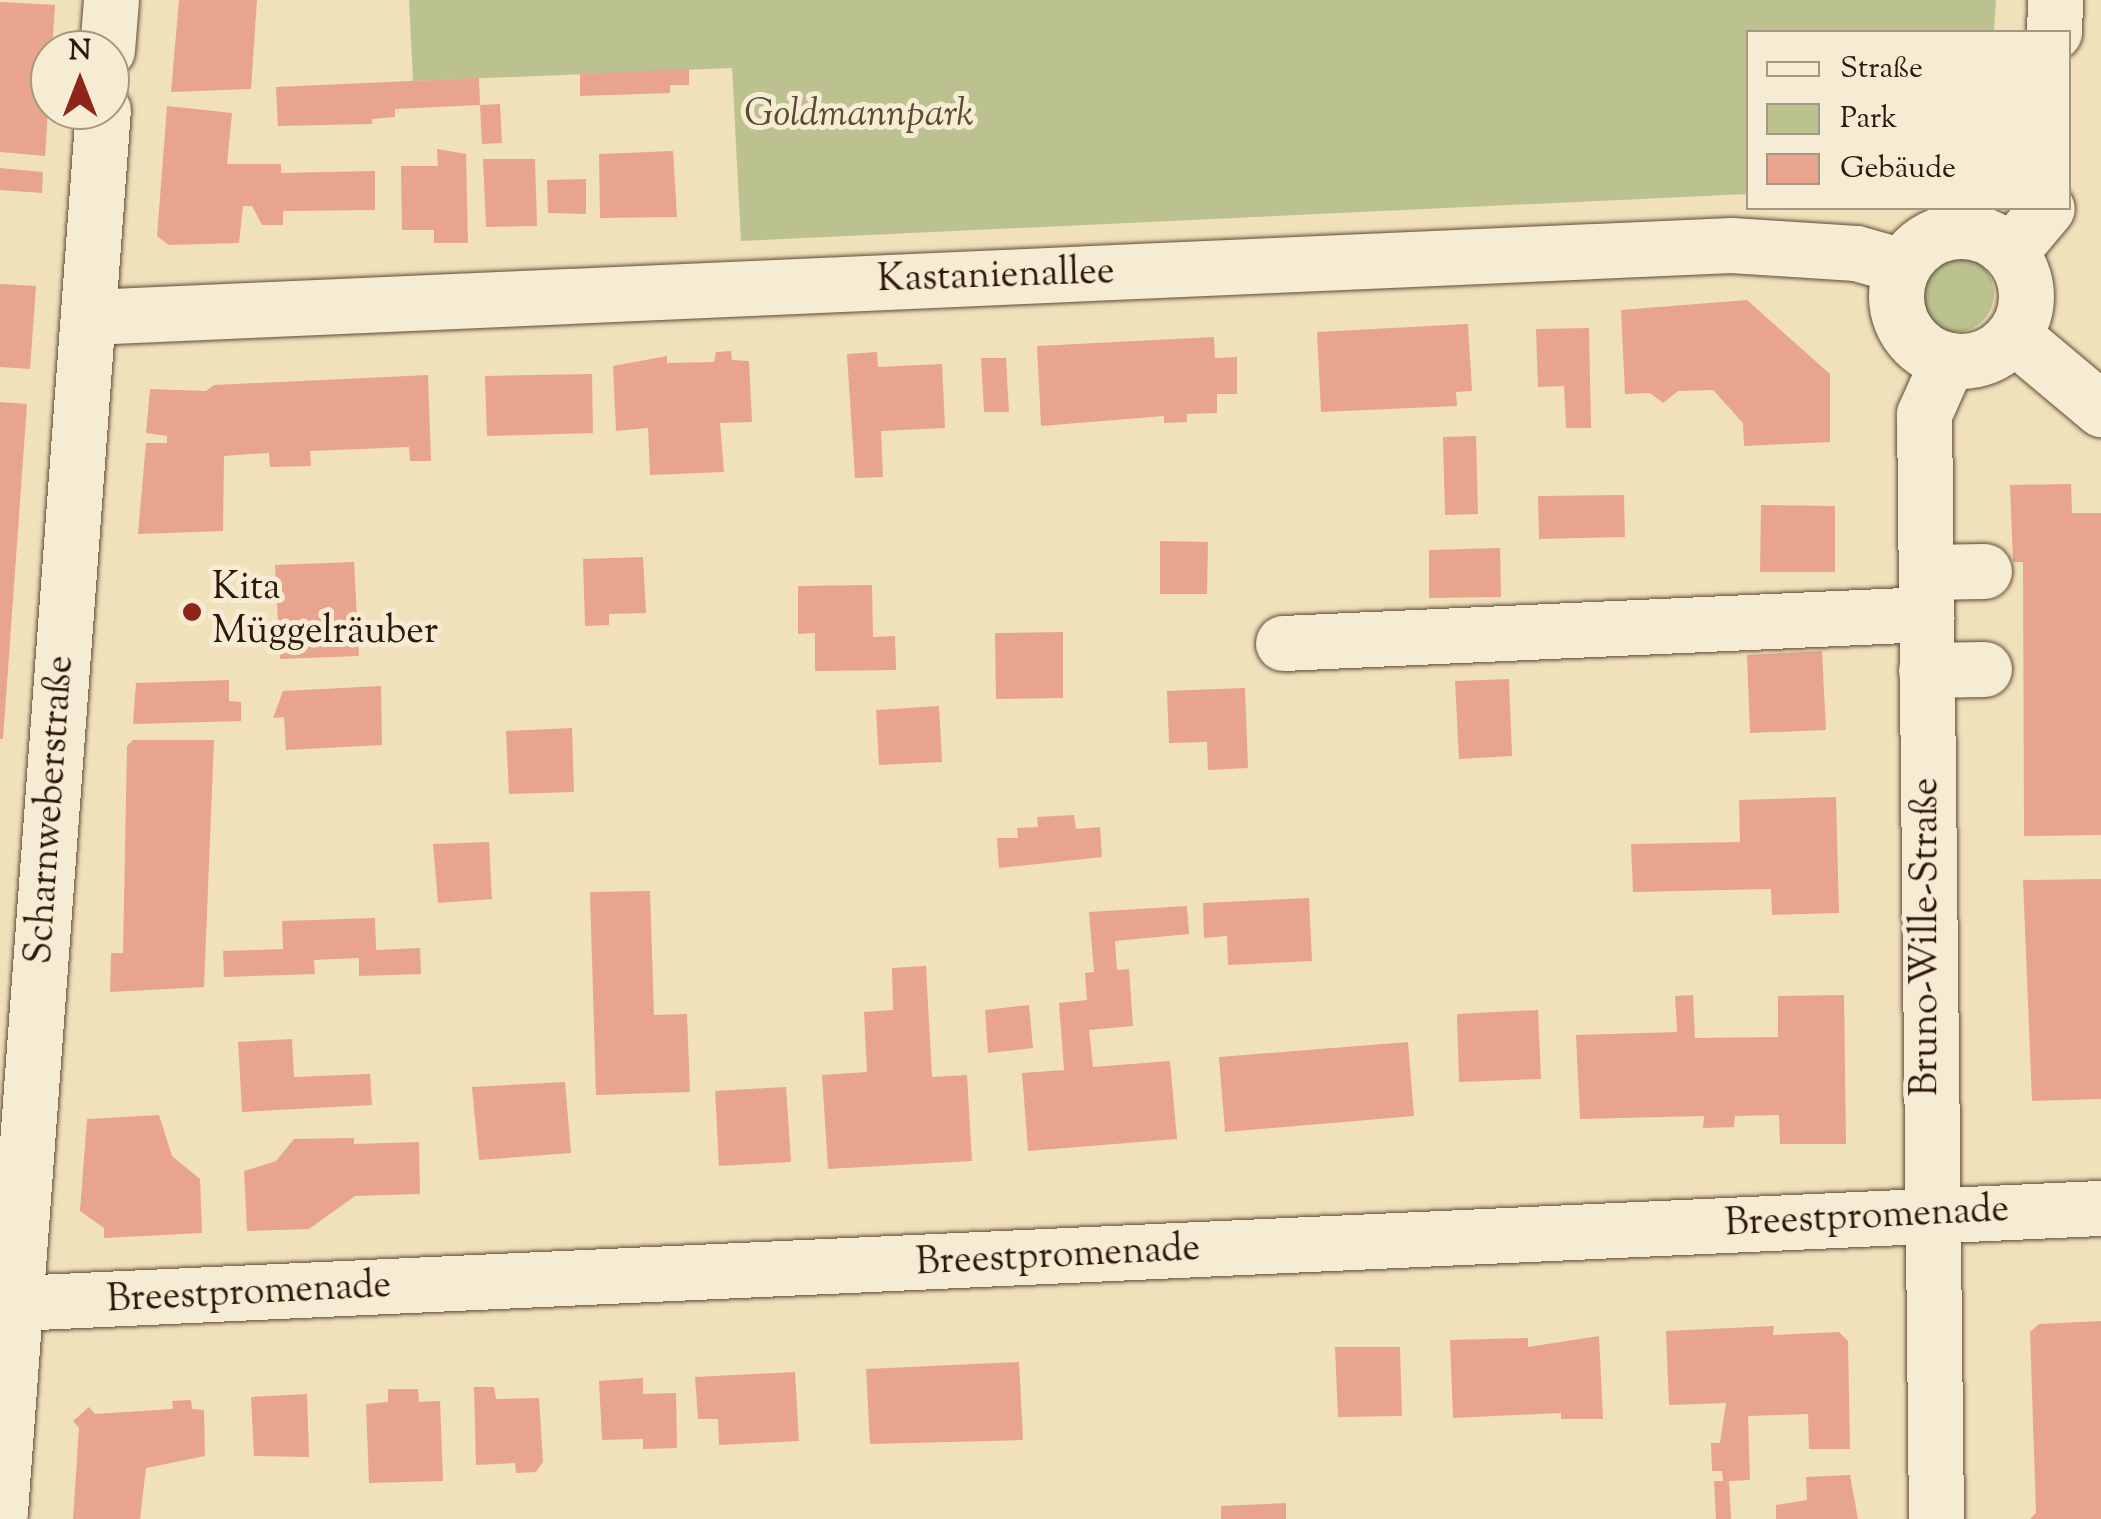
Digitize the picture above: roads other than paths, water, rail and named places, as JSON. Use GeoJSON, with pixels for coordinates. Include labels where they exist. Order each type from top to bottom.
{"type":"FeatureCollection","features":[{"type":"Feature","properties":{"kind":"street"},"geometry":{"type":"LineString","coordinates":[[109,30],[111,0]]}},
{"type":"Feature","properties":{"kind":"street"},"geometry":{"type":"LineString","coordinates":[[2054,30],[2056,0]]}},
{"type":"Feature","properties":{"kind":"street","name":"Scharnweberstraße"},"geometry":{"type":"LineString","coordinates":[[0,1511],[103,130]]}},
{"type":"Feature","properties":{"kind":"street"},"geometry":{"type":"LineString","coordinates":[[2010,252],[2046,210]]}},
{"type":"Feature","properties":{"kind":"street"},"geometry":{"type":"LineString","coordinates":[[1952,230],[1984,234],[2010,252],[2025,280],[2025,310],[2014,336],[1982,358],[1948,360],[1921,348],[1902,324],[1895,295],[1902,266],[1923,242],[1952,230]]}},
{"type":"Feature","properties":{"kind":"street","name":"Kastanienallee"},"geometry":{"type":"LineString","coordinates":[[89,317],[1731,246],[1856,252],[1902,266]]}},
{"type":"Feature","properties":{"kind":"street"},"geometry":{"type":"LineString","coordinates":[[2014,336],[2101,410]]}},
{"type":"Feature","properties":{"kind":"street","name":"Bruno-Wille-Straße"},"geometry":{"type":"LineString","coordinates":[[1936,1519],[1924,414],[1948,360]]}},
{"type":"Feature","properties":{"kind":"street"},"geometry":{"type":"LineString","coordinates":[[1283,643],[1926,593],[1984,571]]}},
{"type":"Feature","properties":{"kind":"street"},"geometry":{"type":"LineString","coordinates":[[1926,670],[1984,668]]}},
{"type":"Feature","properties":{"kind":"street","name":"Breestpromenade"},"geometry":{"type":"LineString","coordinates":[[15,1303],[2101,1208]]}},
{"type":"Feature","properties":{"kind":"place","name":"Kita Müggelräuber"},"geometry":{"type":"Point","coordinates":[192,612]}},
{"type":"Feature","properties":{"kind":"park label","name":"Goldmannpark"},"geometry":{"type":"Point","coordinates":[859,117]}}]}
